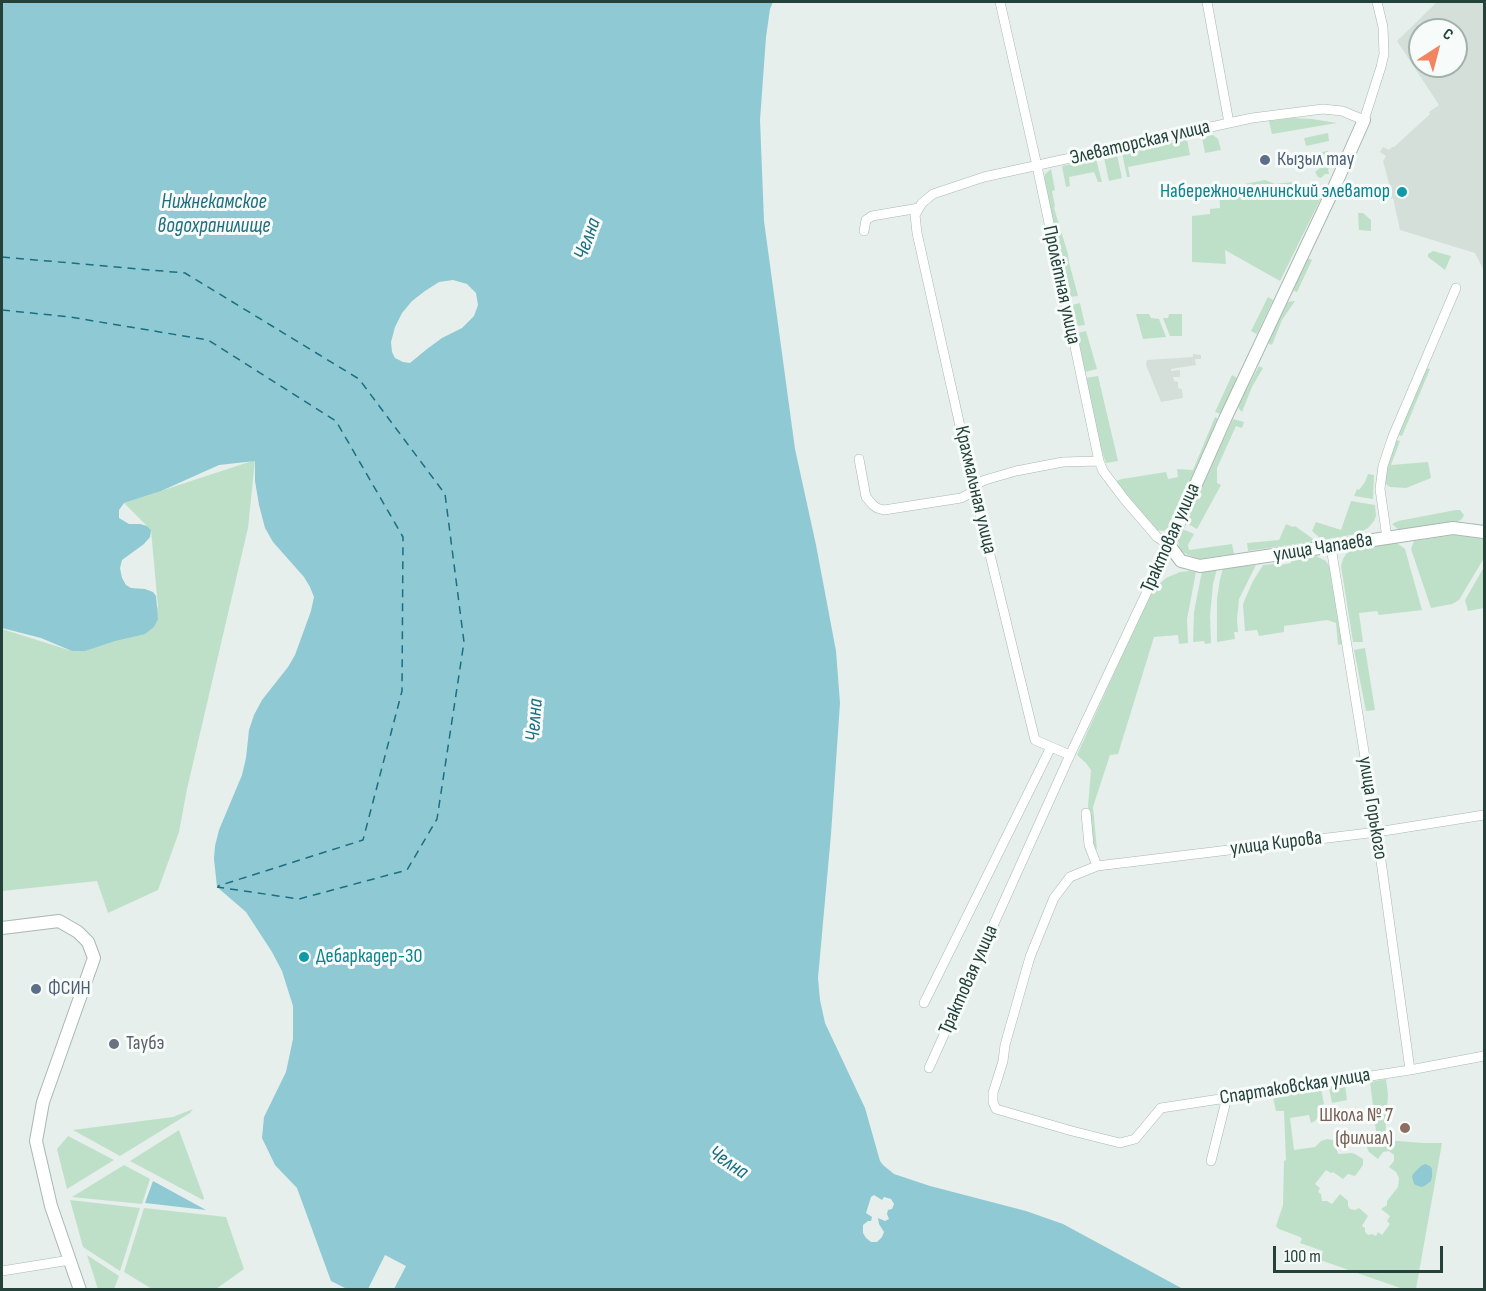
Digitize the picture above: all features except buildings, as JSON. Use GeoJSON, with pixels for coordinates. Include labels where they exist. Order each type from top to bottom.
{"type":"FeatureCollection","features":[{"type":"Feature","properties":{"kind":"street","name":"Пролётная улица"},"geometry":{"type":"LineString","coordinates":[[1000,2],[1099,461],[1103,471],[1131,507],[1157,537],[1169,545]]}},
{"type":"Feature","properties":{"kind":"street"},"geometry":{"type":"LineString","coordinates":[[1207,2],[1229,123]]}},
{"type":"Feature","properties":{"kind":"street","name":"Трактовая улица"},"geometry":{"type":"LineString","coordinates":[[929,1068],[1070,755],[1364,120],[1384,54],[1383,27],[1377,2]]}},
{"type":"Feature","properties":{"kind":"street","name":"Элеваторская улица"},"geometry":{"type":"LineString","coordinates":[[864,231],[866,220],[872,216],[920,206],[933,194],[984,177],[1252,118],[1323,109],[1342,111],[1364,120]]}},
{"type":"Feature","properties":{"kind":"street","name":"Крахмальная улица"},"geometry":{"type":"LineString","coordinates":[[920,206],[915,215],[917,233],[974,489],[1035,740],[1070,755]]}},
{"type":"Feature","properties":{"kind":"street"},"geometry":{"type":"LineString","coordinates":[[1388,538],[1380,489],[1383,466],[1393,436],[1456,288]]}},
{"type":"Feature","properties":{"kind":"street"},"geometry":{"type":"LineString","coordinates":[[859,459],[866,496],[873,505],[884,510],[961,498],[985,480],[1016,471],[1063,462],[1099,461]]}},
{"type":"Feature","properties":{"kind":"street","name":"улица Чапаева"},"geometry":{"type":"LineString","coordinates":[[1169,545],[1181,561],[1200,566],[1453,528],[1485,532]]}},
{"type":"Feature","properties":{"kind":"street","name":"улица Горького"},"geometry":{"type":"LineString","coordinates":[[1330,547],[1377,832],[1410,1070]]}},
{"type":"Feature","properties":{"kind":"street"},"geometry":{"type":"LineString","coordinates":[[924,1004],[1051,747]]}},
{"type":"Feature","properties":{"kind":"street"},"geometry":{"type":"LineString","coordinates":[[1086,813],[1089,845],[1097,866]]}},
{"type":"Feature","properties":{"kind":"street","name":"улица Кирова"},"geometry":{"type":"LineString","coordinates":[[1120,1143],[996,1109],[993,1102],[993,1093],[1003,1061],[1005,1044],[1030,957],[1054,898],[1070,877],[1097,866],[1377,832],[1485,815]]}},
{"type":"Feature","properties":{"kind":"street"},"geometry":{"type":"LineString","coordinates":[[2,928],[59,921],[78,932],[88,942],[94,958],[43,1102],[36,1141],[51,1206],[80,1290]]}},
{"type":"Feature","properties":{"kind":"street","name":"Спартаковская улица"},"geometry":{"type":"LineString","coordinates":[[1120,1143],[1135,1139],[1161,1108],[1410,1070],[1485,1056]]}},
{"type":"Feature","properties":{"kind":"street"},"geometry":{"type":"LineString","coordinates":[[1211,1161],[1227,1098]]}},
{"type":"Feature","properties":{"kind":"street"},"geometry":{"type":"LineString","coordinates":[[2,1271],[70,1260]]}},
{"type":"Feature","properties":{"kind":"shaded area","name":"Набережночелнинский элеватор"},"geometry":{"type":"Polygon","coordinates":[[[1437,2],[1484,2],[1484,271],[1475,253],[1400,230],[1393,198],[1390,199],[1387,188],[1390,187],[1383,161],[1386,156],[1380,152],[1383,147],[1389,150],[1394,147],[1439,105],[1421,78],[1468,78],[1468,18],[1421,18],[1437,2]]]}},
{"type":"Feature","properties":{"kind":"shaded area","name":"Набережночелнинский элеватор"},"geometry":{"type":"Polygon","coordinates":[[[1408,30],[1408,58],[1397,41],[1408,30]]]}},
{"type":"Feature","properties":{"kind":"shaded area"},"geometry":{"type":"Polygon","coordinates":[[[1193,354],[1201,355],[1201,359],[1195,359],[1196,365],[1171,369],[1171,371],[1180,370],[1180,377],[1173,377],[1174,381],[1178,382],[1178,388],[1182,389],[1183,398],[1161,402],[1146,365],[1147,360],[1193,357],[1193,354]]]}},
{"type":"Feature","properties":{"kind":"green space"},"geometry":{"type":"Polygon","coordinates":[[[1292,118],[1337,123],[1272,134],[1269,121],[1292,118]]]}},
{"type":"Feature","properties":{"kind":"green space"},"geometry":{"type":"Polygon","coordinates":[[[1328,133],[1329,141],[1306,146],[1304,138],[1328,133]]]}},
{"type":"Feature","properties":{"kind":"green space"},"geometry":{"type":"Polygon","coordinates":[[[1213,135],[1218,139],[1221,150],[1205,153],[1202,137],[1213,135]]]}},
{"type":"Feature","properties":{"kind":"green space"},"geometry":{"type":"Polygon","coordinates":[[[1187,139],[1190,155],[1128,167],[1130,177],[1127,177],[1122,153],[1187,139]]]}},
{"type":"Feature","properties":{"kind":"green space"},"geometry":{"type":"Polygon","coordinates":[[[1328,151],[1330,157],[1309,161],[1307,155],[1328,151]]]}},
{"type":"Feature","properties":{"kind":"green space"},"geometry":{"type":"Polygon","coordinates":[[[1117,155],[1122,178],[1109,181],[1104,158],[1117,155]]]}},
{"type":"Feature","properties":{"kind":"green space"},"geometry":{"type":"Polygon","coordinates":[[[1096,159],[1102,182],[1098,182],[1094,172],[1069,177],[1070,186],[1066,187],[1062,166],[1096,159]]]}},
{"type":"Feature","properties":{"kind":"green space"},"geometry":{"type":"Polygon","coordinates":[[[1326,161],[1331,167],[1328,169],[1329,174],[1318,177],[1315,172],[1320,168],[1322,162],[1326,161]]]}},
{"type":"Feature","properties":{"kind":"green space"},"geometry":{"type":"Polygon","coordinates":[[[1051,169],[1055,190],[1052,191],[1054,208],[1078,296],[1070,297],[1044,182],[1045,174],[1051,169]]]}},
{"type":"Feature","properties":{"kind":"green space"},"geometry":{"type":"Polygon","coordinates":[[[1265,180],[1275,184],[1292,182],[1291,196],[1305,197],[1308,195],[1310,197],[1312,192],[1316,191],[1322,196],[1280,281],[1225,250],[1226,264],[1192,262],[1192,216],[1210,214],[1210,209],[1220,208],[1219,189],[1265,180]]]}},
{"type":"Feature","properties":{"kind":"green space"},"geometry":{"type":"Polygon","coordinates":[[[1358,213],[1363,213],[1371,220],[1371,231],[1359,230],[1358,213]]]}},
{"type":"Feature","properties":{"kind":"green space"},"geometry":{"type":"Polygon","coordinates":[[[1433,251],[1451,256],[1445,270],[1428,257],[1428,254],[1433,251]]]}},
{"type":"Feature","properties":{"kind":"green space"},"geometry":{"type":"Polygon","coordinates":[[[1307,258],[1312,260],[1297,292],[1292,290],[1307,258]]]}},
{"type":"Feature","properties":{"kind":"green space"},"geometry":{"type":"Polygon","coordinates":[[[1268,297],[1273,300],[1257,334],[1251,331],[1268,297]]]}},
{"type":"Feature","properties":{"kind":"green space"},"geometry":{"type":"Polygon","coordinates":[[[1295,301],[1282,320],[1272,345],[1268,343],[1288,302],[1295,301]]]}},
{"type":"Feature","properties":{"kind":"green space"},"geometry":{"type":"Polygon","coordinates":[[[1080,303],[1085,325],[1076,326],[1072,305],[1080,303]]]}},
{"type":"Feature","properties":{"kind":"green space"},"geometry":{"type":"Polygon","coordinates":[[[1136,314],[1149,314],[1151,318],[1159,319],[1166,337],[1143,339],[1136,314]]]}},
{"type":"Feature","properties":{"kind":"green space"},"geometry":{"type":"Polygon","coordinates":[[[1169,314],[1182,314],[1182,336],[1170,336],[1163,318],[1168,318],[1169,314]]]}},
{"type":"Feature","properties":{"kind":"green space"},"geometry":{"type":"Polygon","coordinates":[[[1086,331],[1097,369],[1085,372],[1077,333],[1086,331]]]}},
{"type":"Feature","properties":{"kind":"green space"},"geometry":{"type":"Polygon","coordinates":[[[1259,366],[1263,368],[1242,412],[1238,405],[1259,366]]]}},
{"type":"Feature","properties":{"kind":"green space"},"geometry":{"type":"Polygon","coordinates":[[[1426,368],[1430,369],[1402,436],[1398,435],[1426,368]]]}},
{"type":"Feature","properties":{"kind":"green space"},"geometry":{"type":"Polygon","coordinates":[[[1232,375],[1237,378],[1221,414],[1215,412],[1232,375]]]}},
{"type":"Feature","properties":{"kind":"green space"},"geometry":{"type":"Polygon","coordinates":[[[1098,376],[1118,461],[1106,463],[1099,443],[1086,378],[1098,376]]]}},
{"type":"Feature","properties":{"kind":"green space"},"geometry":{"type":"Polygon","coordinates":[[[1215,417],[1218,419],[1190,482],[1192,485],[1173,523],[1164,531],[1156,530],[1116,481],[1166,472],[1168,479],[1178,477],[1177,469],[1193,470],[1215,417]]]}},
{"type":"Feature","properties":{"kind":"green space"},"geometry":{"type":"Polygon","coordinates":[[[1233,419],[1244,422],[1242,428],[1236,426],[1217,468],[1217,483],[1221,485],[1197,529],[1186,523],[1185,519],[1233,419]]]}},
{"type":"Feature","properties":{"kind":"green space"},"geometry":{"type":"Polygon","coordinates":[[[1396,440],[1400,441],[1391,465],[1428,462],[1431,478],[1406,488],[1387,485],[1385,482],[1387,466],[1396,440]]]}},
{"type":"Feature","properties":{"kind":"green space"},"geometry":{"type":"Polygon","coordinates":[[[255,460],[248,528],[179,832],[158,890],[108,913],[97,881],[2,891],[2,629],[72,651],[158,607],[151,530],[124,503],[255,460]]]}},
{"type":"Feature","properties":{"kind":"green space"},"geometry":{"type":"Polygon","coordinates":[[[1368,474],[1374,475],[1373,499],[1354,496],[1357,489],[1359,490],[1365,482],[1368,474]]]}},
{"type":"Feature","properties":{"kind":"green space"},"geometry":{"type":"Polygon","coordinates":[[[1351,501],[1375,505],[1376,516],[1368,528],[1356,534],[1322,540],[1312,531],[1316,522],[1341,530],[1351,501]]]}},
{"type":"Feature","properties":{"kind":"green space"},"geometry":{"type":"Polygon","coordinates":[[[1460,510],[1464,515],[1455,523],[1399,530],[1392,524],[1398,521],[1460,510]]]}},
{"type":"Feature","properties":{"kind":"green space"},"geometry":{"type":"Polygon","coordinates":[[[1286,524],[1295,526],[1316,541],[1248,551],[1247,543],[1279,540],[1286,524]]]}},
{"type":"Feature","properties":{"kind":"green space"},"geometry":{"type":"Polygon","coordinates":[[[1185,530],[1194,534],[1188,545],[1189,550],[1232,544],[1234,554],[1200,559],[1188,555],[1179,547],[1178,539],[1180,531],[1185,530]]]}},
{"type":"Feature","properties":{"kind":"green space"},"geometry":{"type":"Polygon","coordinates":[[[1454,535],[1484,539],[1484,558],[1459,600],[1452,604],[1431,608],[1411,549],[1414,541],[1454,535]]]}},
{"type":"Feature","properties":{"kind":"green space"},"geometry":{"type":"Polygon","coordinates":[[[1397,543],[1405,549],[1422,610],[1379,615],[1377,611],[1359,613],[1363,642],[1353,642],[1341,566],[1343,559],[1354,549],[1397,543]]]}},
{"type":"Feature","properties":{"kind":"green space"},"geometry":{"type":"Polygon","coordinates":[[[1316,556],[1326,561],[1331,569],[1342,644],[1338,645],[1336,623],[1327,620],[1284,626],[1284,632],[1259,636],[1257,630],[1245,631],[1243,605],[1263,565],[1274,564],[1275,566],[1291,563],[1291,560],[1316,556]]]}},
{"type":"Feature","properties":{"kind":"green space"},"geometry":{"type":"Polygon","coordinates":[[[1256,565],[1239,599],[1238,632],[1234,632],[1235,639],[1217,642],[1217,599],[1223,568],[1256,565]]]}},
{"type":"Feature","properties":{"kind":"green space"},"geometry":{"type":"Polygon","coordinates":[[[1484,567],[1484,608],[1468,611],[1465,600],[1484,567]]]}},
{"type":"Feature","properties":{"kind":"green space"},"geometry":{"type":"Polygon","coordinates":[[[1217,569],[1210,616],[1211,643],[1193,642],[1194,612],[1202,571],[1217,569]]]}},
{"type":"Feature","properties":{"kind":"green space"},"geometry":{"type":"Polygon","coordinates":[[[1189,571],[1196,572],[1187,619],[1188,643],[1179,644],[1178,635],[1154,637],[1118,754],[1110,755],[1093,807],[1097,850],[1092,845],[1088,806],[1091,770],[1077,755],[1150,594],[1166,578],[1189,571]]]}},
{"type":"Feature","properties":{"kind":"green space"},"geometry":{"type":"Polygon","coordinates":[[[1365,648],[1375,710],[1366,711],[1354,650],[1365,648]]]}},
{"type":"Feature","properties":{"kind":"green space"},"geometry":{"type":"Polygon","coordinates":[[[1386,1079],[1388,1095],[1385,1140],[1442,1143],[1416,1289],[1403,1289],[1323,1261],[1320,1262],[1323,1251],[1300,1243],[1302,1239],[1300,1237],[1276,1226],[1283,1205],[1284,1161],[1286,1160],[1284,1111],[1276,1111],[1273,1097],[1321,1089],[1323,1112],[1315,1121],[1311,1123],[1309,1115],[1290,1118],[1294,1150],[1315,1147],[1327,1139],[1338,1141],[1337,1152],[1339,1154],[1351,1153],[1363,1159],[1363,1165],[1355,1176],[1348,1174],[1343,1179],[1326,1170],[1315,1184],[1320,1188],[1318,1192],[1321,1194],[1322,1201],[1332,1204],[1340,1194],[1348,1201],[1350,1209],[1359,1208],[1368,1216],[1362,1226],[1368,1235],[1376,1236],[1378,1232],[1382,1235],[1390,1224],[1387,1221],[1390,1216],[1381,1209],[1387,1205],[1387,1201],[1398,1187],[1399,1178],[1396,1172],[1389,1167],[1394,1161],[1394,1155],[1389,1151],[1383,1152],[1378,1159],[1369,1152],[1363,1139],[1377,1136],[1370,1082],[1386,1079]]]}},
{"type":"Feature","properties":{"kind":"green space"},"geometry":{"type":"Polygon","coordinates":[[[1345,1085],[1347,1100],[1332,1103],[1329,1088],[1345,1085]]]}},
{"type":"Feature","properties":{"kind":"green space"},"geometry":{"type":"Polygon","coordinates":[[[193,1109],[120,1156],[73,1130],[173,1117],[193,1109]]]}},
{"type":"Feature","properties":{"kind":"green space"},"geometry":{"type":"Polygon","coordinates":[[[179,1130],[204,1198],[203,1200],[130,1161],[179,1130]]]}},
{"type":"Feature","properties":{"kind":"green space"},"geometry":{"type":"Polygon","coordinates":[[[68,1136],[114,1160],[67,1189],[57,1149],[68,1136]]]}},
{"type":"Feature","properties":{"kind":"green space"},"geometry":{"type":"Polygon","coordinates":[[[124,1165],[150,1179],[142,1204],[72,1197],[124,1165]]]}},
{"type":"Feature","properties":{"kind":"green space"},"geometry":{"type":"Polygon","coordinates":[[[70,1200],[140,1208],[120,1271],[83,1247],[70,1200]]]}},
{"type":"Feature","properties":{"kind":"green space"},"geometry":{"type":"Polygon","coordinates":[[[144,1208],[226,1217],[244,1269],[216,1289],[152,1289],[124,1272],[144,1208]]]}},
{"type":"Feature","properties":{"kind":"green space"},"geometry":{"type":"Polygon","coordinates":[[[87,1255],[119,1276],[114,1289],[98,1289],[87,1255]]]}},
{"type":"Feature","properties":{"kind":"water"},"geometry":{"type":"Polygon","coordinates":[[[2,2],[773,2],[766,37],[760,120],[764,221],[795,449],[836,651],[840,703],[818,978],[825,1023],[865,1108],[880,1161],[894,1174],[930,1186],[1026,1211],[1063,1224],[1183,1289],[349,1290],[331,1281],[297,1188],[275,1165],[262,1138],[264,1117],[286,1072],[293,1039],[293,1006],[282,971],[272,952],[246,912],[217,887],[214,859],[219,830],[242,775],[249,730],[254,715],[262,700],[295,655],[314,597],[304,577],[273,542],[265,528],[255,481],[255,461],[219,465],[161,491],[124,503],[119,510],[119,518],[129,524],[147,526],[151,530],[150,537],[122,560],[120,568],[126,585],[131,588],[145,589],[156,596],[158,619],[154,627],[145,634],[85,651],[72,651],[41,638],[2,628],[2,2]],[[453,280],[439,282],[425,291],[402,313],[391,342],[395,358],[410,363],[442,338],[462,328],[474,316],[478,305],[476,293],[467,284],[453,280]],[[874,1195],[871,1197],[866,1213],[872,1217],[871,1221],[863,1225],[863,1233],[871,1242],[877,1242],[884,1232],[878,1218],[885,1221],[889,1219],[888,1210],[892,1209],[894,1204],[891,1199],[884,1197],[882,1200],[874,1195]]]}},
{"type":"Feature","properties":{"kind":"water"},"geometry":{"type":"Polygon","coordinates":[[[1425,1164],[1432,1169],[1432,1177],[1431,1181],[1422,1187],[1414,1184],[1412,1177],[1425,1164]]]}},
{"type":"Feature","properties":{"kind":"water"},"geometry":{"type":"Polygon","coordinates":[[[153,1181],[206,1210],[145,1203],[153,1181]]]}},
{"type":"Feature","properties":{"kind":"pier"},"geometry":{"type":"Polygon","coordinates":[[[385,1255],[406,1266],[394,1289],[368,1289],[385,1255]]]}},
{"type":"Feature","properties":{"kind":"ferry route"},"geometry":{"type":"LineString","coordinates":[[2,257],[185,273],[359,379],[445,494],[464,642],[437,819],[407,870],[299,899],[217,887]]}},
{"type":"Feature","properties":{"kind":"ferry route"},"geometry":{"type":"LineString","coordinates":[[2,310],[70,317],[208,340],[336,421],[403,537],[402,691],[363,840],[218,886]]}},
{"type":"Feature","properties":{"kind":"place","name":"Кызыл тау"},"geometry":{"type":"Point","coordinates":[1265,160]}},
{"type":"Feature","properties":{"kind":"place","name":"Набережночелнинский элеватор"},"geometry":{"type":"Point","coordinates":[1402,192]}},
{"type":"Feature","properties":{"kind":"place","name":"Дебаркадер-30"},"geometry":{"type":"Point","coordinates":[304,957]}},
{"type":"Feature","properties":{"kind":"place","name":"ФСИН"},"geometry":{"type":"Point","coordinates":[36,989]}},
{"type":"Feature","properties":{"kind":"place","name":"Таубэ"},"geometry":{"type":"Point","coordinates":[114,1044]}},
{"type":"Feature","properties":{"kind":"place","name":"Школа № 7 (филиал)"},"geometry":{"type":"Point","coordinates":[1405,1128]}},
{"type":"Feature","properties":{"kind":"water label","name":"Нижнекамское водохранилище"},"geometry":{"type":"Point","coordinates":[214,215]}},
{"type":"Feature","properties":{"kind":"water label","name":"Челна"},"geometry":{"type":"Point","coordinates":[588,239]}},
{"type":"Feature","properties":{"kind":"water label","name":"Челна"},"geometry":{"type":"Point","coordinates":[535,720]}},
{"type":"Feature","properties":{"kind":"water label","name":"Челна"},"geometry":{"type":"Point","coordinates":[728,1163]}}]}
